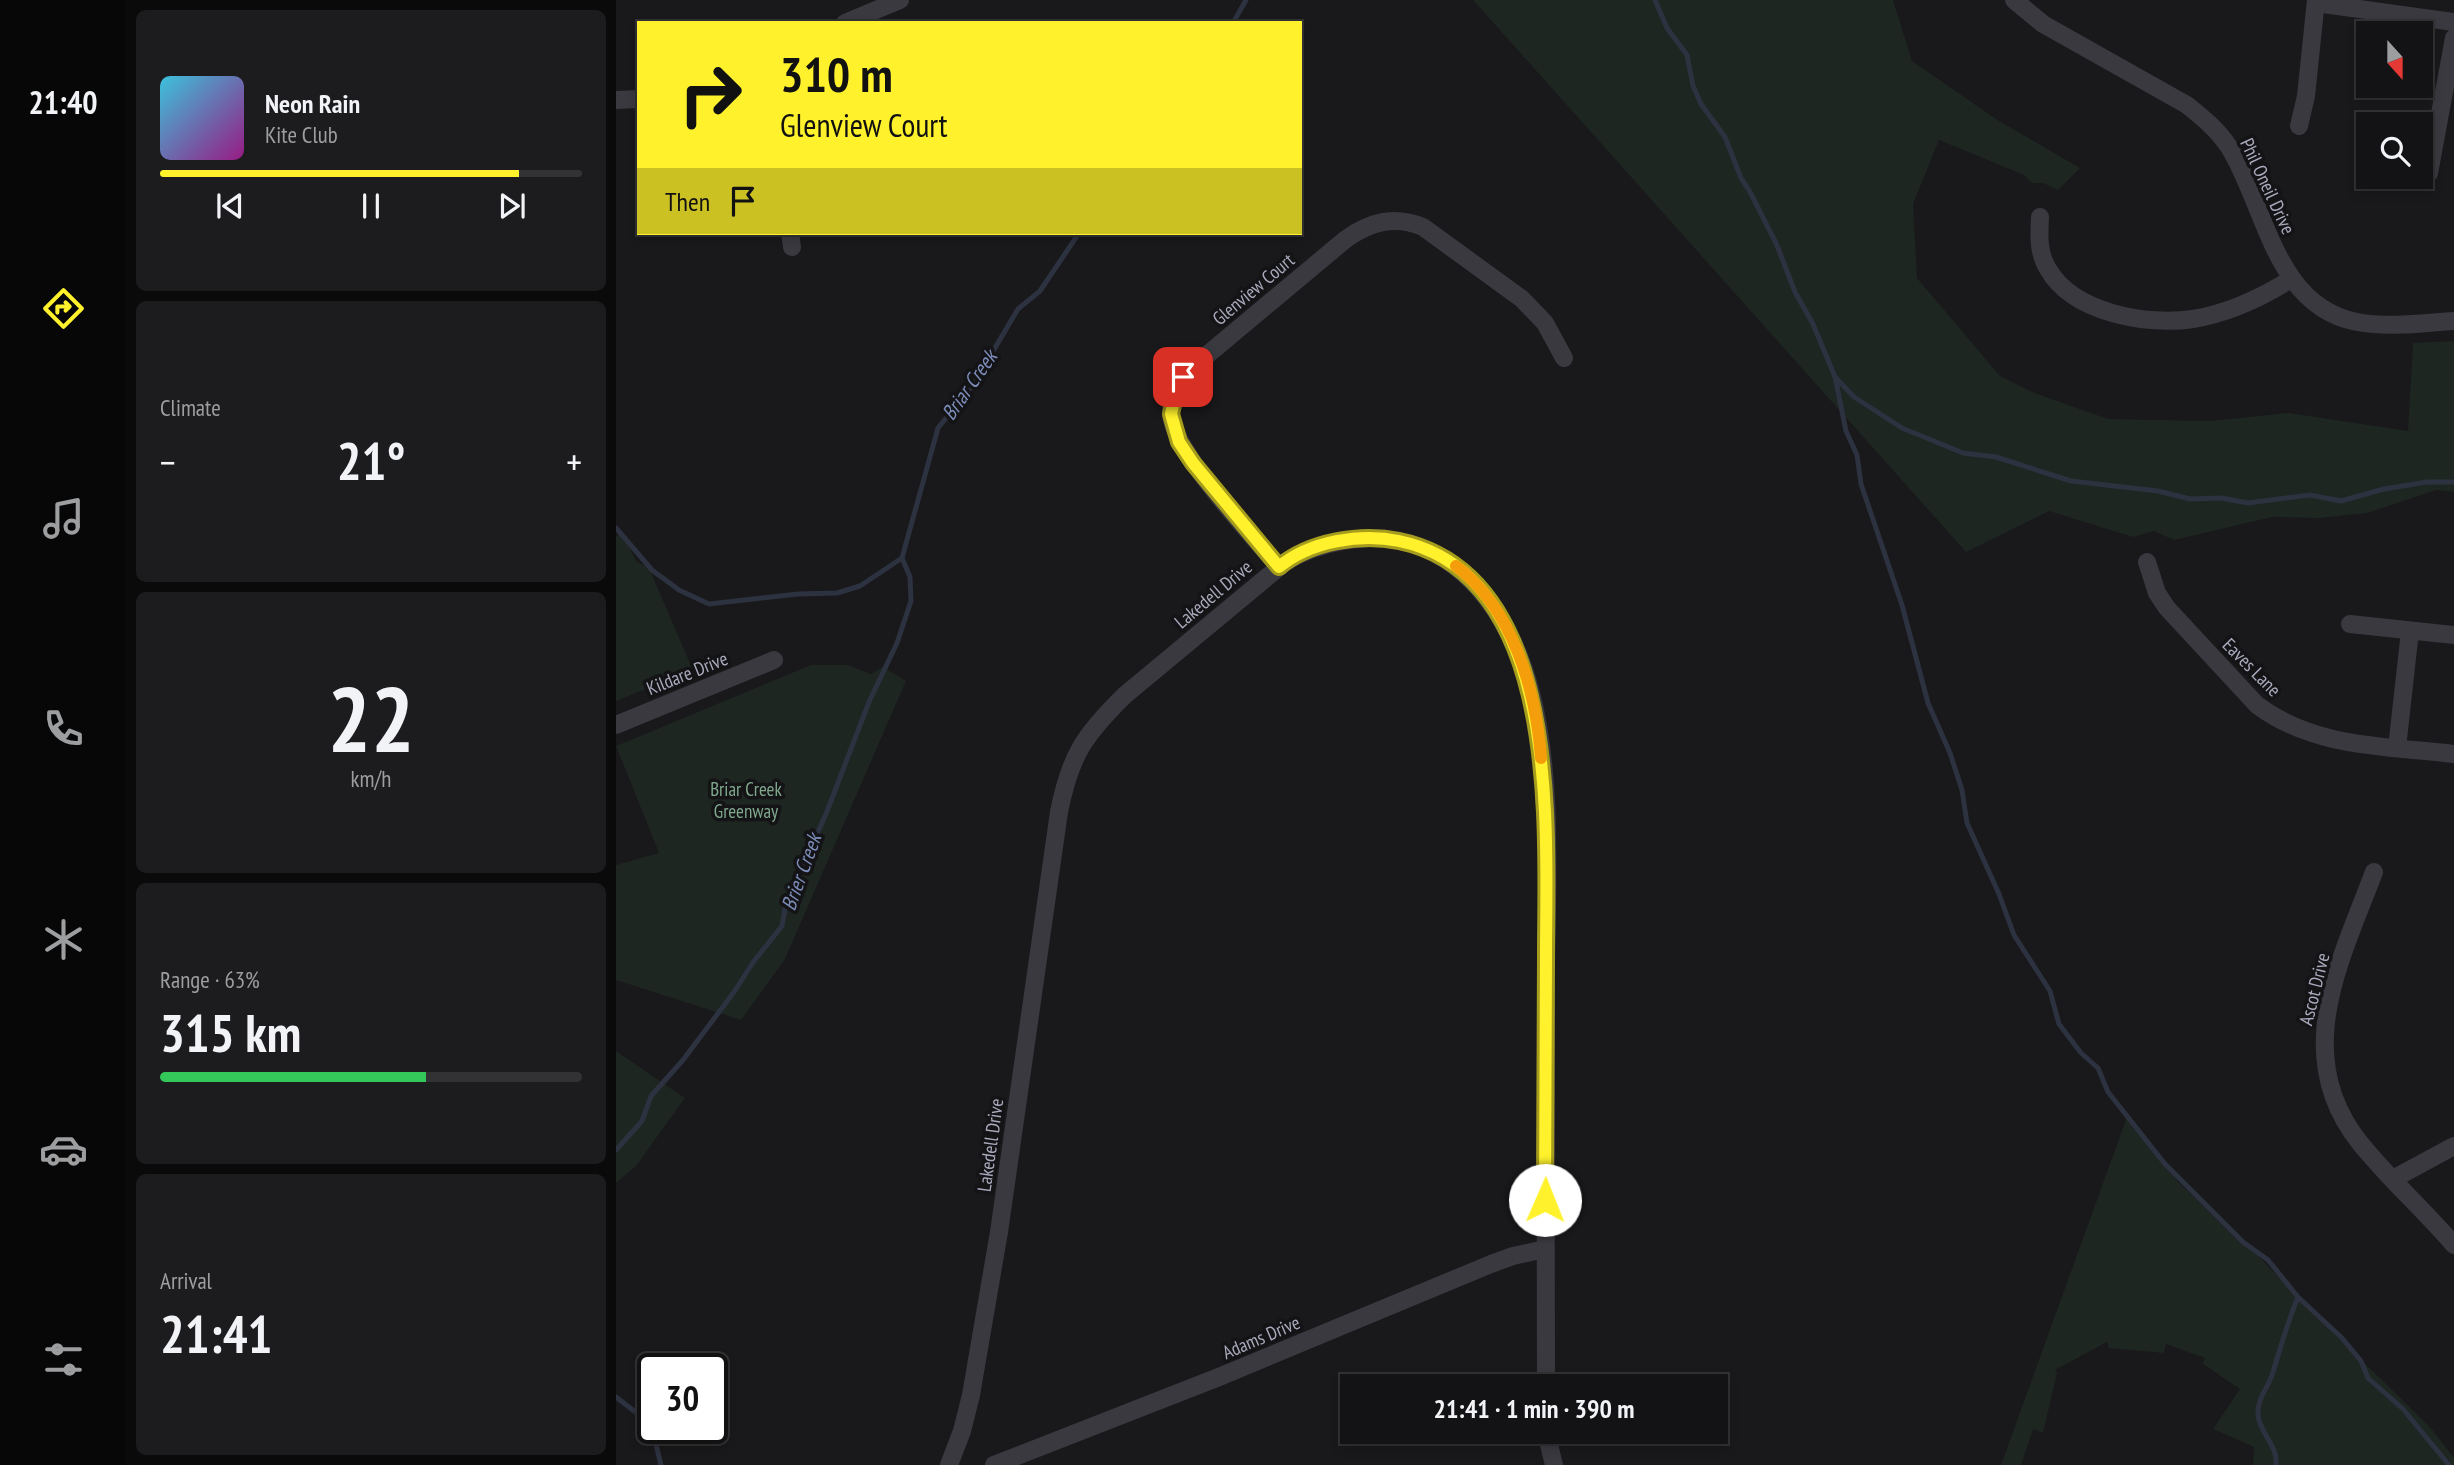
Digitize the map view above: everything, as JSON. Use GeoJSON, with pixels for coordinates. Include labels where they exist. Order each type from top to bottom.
{"type":"FeatureCollection","features":[{"type":"Feature","properties":{"kind":"street"},"geometry":{"type":"LineString","coordinates":[[850,21],[900,0]]}},
{"type":"Feature","properties":{"kind":"street","name":"Phil Oneil Drive"},"geometry":{"type":"LineString","coordinates":[[2014,0],[2043,24],[2187,105],[2207,120],[2227,145],[2241,169],[2277,255],[2291,279],[2313,301],[2356,322],[2391,324],[2454,321]]}},
{"type":"Feature","properties":{"kind":"street"},"geometry":{"type":"LineString","coordinates":[[2299,126],[2306,96],[2316,2],[2454,22]]}},
{"type":"Feature","properties":{"kind":"street"},"geometry":{"type":"LineString","coordinates":[[2433,151],[2454,38]]}},
{"type":"Feature","properties":{"kind":"street"},"geometry":{"type":"LineString","coordinates":[[616,100],[637,99]]}},
{"type":"Feature","properties":{"kind":"street"},"geometry":{"type":"LineString","coordinates":[[2040,217],[2042,255],[2048,270],[2059,284],[2106,312],[2161,321],[2194,319],[2243,305],[2291,279]]}},
{"type":"Feature","properties":{"kind":"street","name":"Glenview Court"},"geometry":{"type":"LineString","coordinates":[[1279,567],[1186,453],[1172,423],[1171,405],[1177,387],[1194,366],[1346,239],[1368,226],[1389,220],[1411,222],[1423,227],[1522,299],[1545,323],[1564,358]]}},
{"type":"Feature","properties":{"kind":"street","name":"Lakedell Drive"},"geometry":{"type":"LineString","coordinates":[[949,1465],[962,1431],[974,1382],[999,1232],[1059,812],[1072,761],[1100,719],[1125,695],[1279,567],[1299,554],[1322,545],[1359,539],[1378,538],[1414,544],[1451,562],[1476,584],[1495,609],[1524,669],[1539,736],[1547,834],[1546,1374]]}},
{"type":"Feature","properties":{"kind":"street","name":"Eaves Lane"},"geometry":{"type":"LineString","coordinates":[[2147,562],[2157,593],[2167,608],[2257,705],[2274,717],[2315,736],[2454,754]]}},
{"type":"Feature","properties":{"kind":"street"},"geometry":{"type":"LineString","coordinates":[[2350,624],[2454,635]]}},
{"type":"Feature","properties":{"kind":"street"},"geometry":{"type":"LineString","coordinates":[[2397,748],[2410,631]]}},
{"type":"Feature","properties":{"kind":"street","name":"Kildare Drive"},"geometry":{"type":"LineString","coordinates":[[616,725],[774,660]]}},
{"type":"Feature","properties":{"kind":"street","name":"Ascot Drive"},"geometry":{"type":"LineString","coordinates":[[2374,872],[2333,986],[2325,1018],[2325,1062],[2335,1098],[2361,1143],[2454,1245]]}},
{"type":"Feature","properties":{"kind":"street"},"geometry":{"type":"LineString","coordinates":[[2393,1179],[2454,1146]]}},
{"type":"Feature","properties":{"kind":"street","name":"Adams Drive"},"geometry":{"type":"LineString","coordinates":[[994,1465],[1219,1377],[1491,1264],[1513,1256],[1545,1250]]}},
{"type":"Feature","properties":{"kind":"street"},"geometry":{"type":"LineString","coordinates":[[1549,1444],[1554,1465]]}},
{"type":"Feature","properties":{"kind":"green space"},"geometry":{"type":"Polygon","coordinates":[[[1473,0],[1893,0],[1912,61],[1996,119],[2080,168],[2058,190],[2043,183],[2032,183],[2024,175],[1939,140],[1913,204],[1917,278],[2000,376],[2032,392],[2108,419],[2210,421],[2289,413],[2408,431],[2413,343],[2454,341],[2454,492],[2436,490],[2367,513],[2320,518],[2272,517],[2174,540],[2154,531],[2133,537],[2049,511],[1966,552],[1473,0]]]}},
{"type":"Feature","properties":{"kind":"green space"},"geometry":{"type":"Polygon","coordinates":[[[622,532],[636,561],[649,568],[693,670],[616,701],[616,536],[622,532]]]}},
{"type":"Feature","properties":{"kind":"green space","name":"Briar Creek Greenway"},"geometry":{"type":"Polygon","coordinates":[[[811,665],[848,665],[871,674],[883,667],[906,681],[785,959],[741,1020],[616,980],[616,865],[659,853],[616,746],[811,665]]]}},
{"type":"Feature","properties":{"kind":"green space"},"geometry":{"type":"Polygon","coordinates":[[[616,1051],[685,1098],[636,1166],[616,1183],[616,1051]]]}},
{"type":"Feature","properties":{"kind":"green space"},"geometry":{"type":"Polygon","coordinates":[[[2128,1114],[2179,1183],[2247,1244],[2306,1306],[2430,1427],[2454,1458],[2454,1465],[2253,1465],[2254,1447],[2213,1429],[2240,1389],[2203,1364],[2205,1358],[2166,1344],[2164,1353],[2109,1348],[2107,1342],[2055,1370],[2057,1373],[2043,1433],[2033,1429],[2021,1465],[2001,1465],[2128,1114]]]}},
{"type":"Feature","properties":{"kind":"waterway","name":"Briar Creek"},"geometry":{"type":"LineString","coordinates":[[1234,21],[1246,0]]}},
{"type":"Feature","properties":{"kind":"waterway"},"geometry":{"type":"LineString","coordinates":[[1655,0],[1667,28],[1687,55],[1693,86],[1701,104],[1725,137],[1741,178],[1776,243],[1795,292],[1813,324],[1835,377],[1854,397],[1902,428],[1963,453],[1996,457],[2071,481],[2158,491],[2190,499],[2221,498],[2248,503],[2310,495],[2341,501],[2384,489],[2427,482],[2454,482]]}},
{"type":"Feature","properties":{"kind":"waterway","name":"Briar Creek"},"geometry":{"type":"LineString","coordinates":[[902,558],[938,428],[973,385],[1018,309],[1040,291],[1078,235]]}},
{"type":"Feature","properties":{"kind":"waterway"},"geometry":{"type":"LineString","coordinates":[[1835,377],[1846,431],[1857,455],[1861,484],[1902,605],[1928,703],[1950,753],[1962,790],[1967,823],[2014,935],[2050,991],[2059,1024],[2081,1053],[2098,1068],[2108,1092],[2165,1164],[2243,1242],[2268,1260],[2298,1297],[2342,1338],[2361,1361],[2368,1378],[2403,1409],[2449,1465]]}},
{"type":"Feature","properties":{"kind":"waterway"},"geometry":{"type":"LineString","coordinates":[[616,528],[652,570],[679,590],[709,604],[798,594],[837,593],[860,586],[902,558]]}},
{"type":"Feature","properties":{"kind":"waterway","name":"Brier Creek"},"geometry":{"type":"LineString","coordinates":[[616,1150],[642,1121],[651,1096],[683,1060],[782,926],[786,903],[826,814],[869,702],[897,643],[911,601],[910,577],[902,558]]}},
{"type":"Feature","properties":{"kind":"waterway"},"geometry":{"type":"LineString","coordinates":[[2276,1465],[2274,1451],[2259,1422],[2258,1409],[2298,1297]]}},
{"type":"Feature","properties":{"kind":"waterway"},"geometry":{"type":"LineString","coordinates":[[616,1397],[651,1424],[661,1465]]}},
{"type":"Feature","properties":{"kind":"slow traffic"},"geometry":{"type":"LineString","coordinates":[[1456,566],[1476,584],[1495,609],[1524,669],[1539,736],[1541,758]]}},
{"type":"Feature","properties":{"kind":"route"},"geometry":{"type":"LineString","coordinates":[[1183,377],[1171,405],[1172,423],[1179,442],[1193,463],[1279,567],[1299,554],[1322,545],[1378,538],[1414,544],[1451,562],[1476,584],[1495,609],[1524,669],[1539,736],[1547,834],[1545,1200]]}}]}
